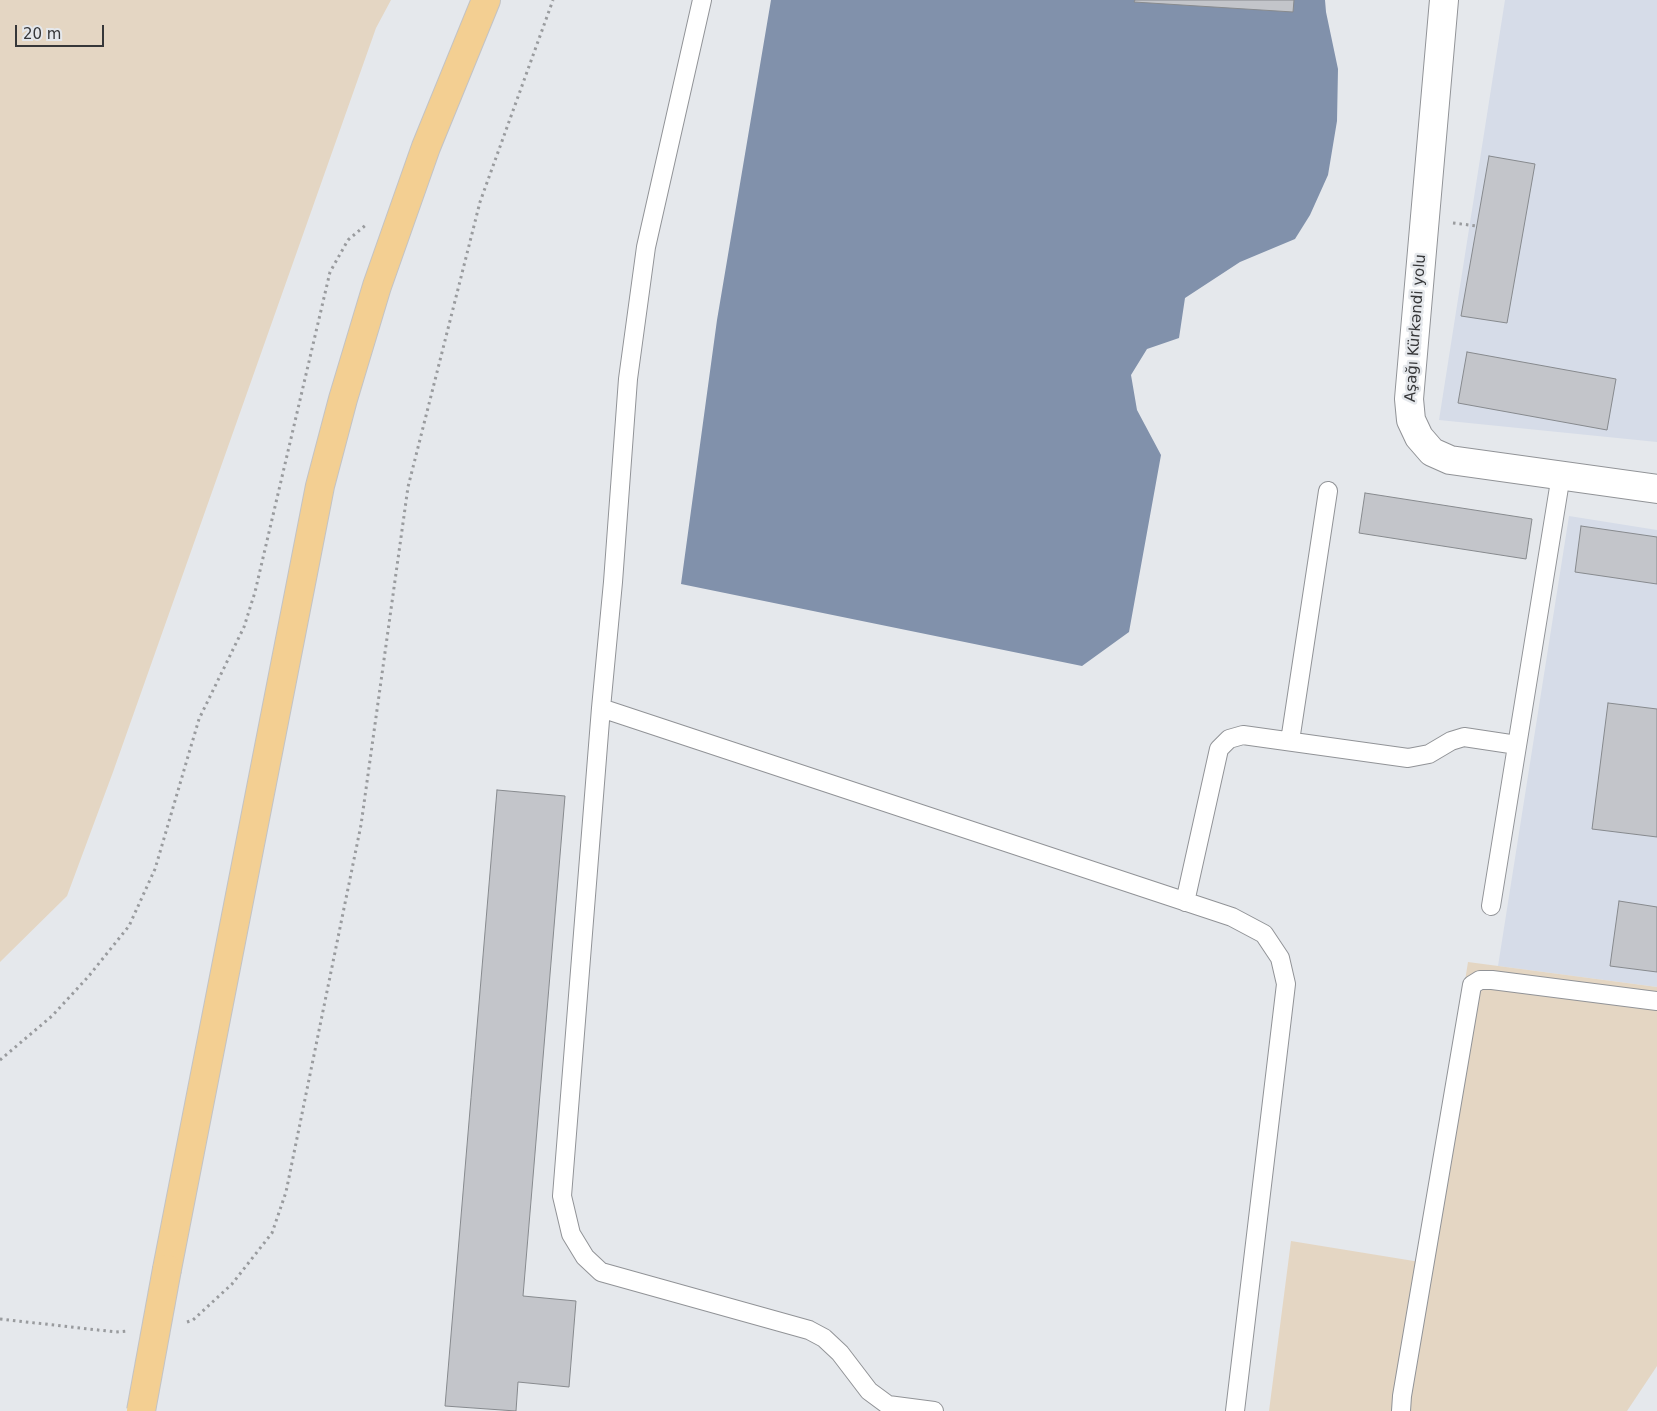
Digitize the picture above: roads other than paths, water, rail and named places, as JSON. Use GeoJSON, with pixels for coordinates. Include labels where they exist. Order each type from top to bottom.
{"type":"FeatureCollection","features":[{"type":"Feature","properties":{"kind":"main road"},"geometry":{"type":"LineString","coordinates":[[142,1411],[167,1269],[320,486],[343,398],[400,217],[426,147],[486,0]]}},
{"type":"Feature","properties":{"kind":"street","name":"Aşağı Kürkəndi yolu"},"geometry":{"type":"LineString","coordinates":[[1444,0],[1409,398],[1411,420],[1419,437],[1432,452],[1450,460],[1657,489]]}},
{"type":"Feature","properties":{"kind":"lane"},"geometry":{"type":"LineString","coordinates":[[702,0],[645,256],[628,379],[562,1196],[571,1234],[585,1258],[601,1272],[809,1330],[824,1338],[840,1353],[869,1391],[888,1405],[934,1411]]}},
{"type":"Feature","properties":{"kind":"lane"},"geometry":{"type":"LineString","coordinates":[[1491,906],[1561,475]]}},
{"type":"Feature","properties":{"kind":"lane"},"geometry":{"type":"LineString","coordinates":[[1290,741],[1328,491]]}},
{"type":"Feature","properties":{"kind":"lane"},"geometry":{"type":"LineString","coordinates":[[601,708],[1232,917],[1264,934],[1280,958],[1286,984],[1235,1411]]}},
{"type":"Feature","properties":{"kind":"lane"},"geometry":{"type":"LineString","coordinates":[[1186,902],[1219,749],[1229,739],[1243,735],[1408,758],[1429,754],[1450,741],[1464,736],[1517,745]]}},
{"type":"Feature","properties":{"kind":"lane"},"geometry":{"type":"LineString","coordinates":[[1401,1411],[1472,985],[1480,980],[1492,980],[1657,1001]]}},
{"type":"Feature","properties":{"kind":"water"},"geometry":{"type":"Polygon","coordinates":[[[771,0],[1325,0],[1338,69],[1337,121],[1328,175],[1310,215],[1295,239],[1240,262],[1185,298],[1179,338],[1147,349],[1131,375],[1137,410],[1161,455],[1129,632],[1082,666],[681,584],[717,320],[771,0]]]}}]}
